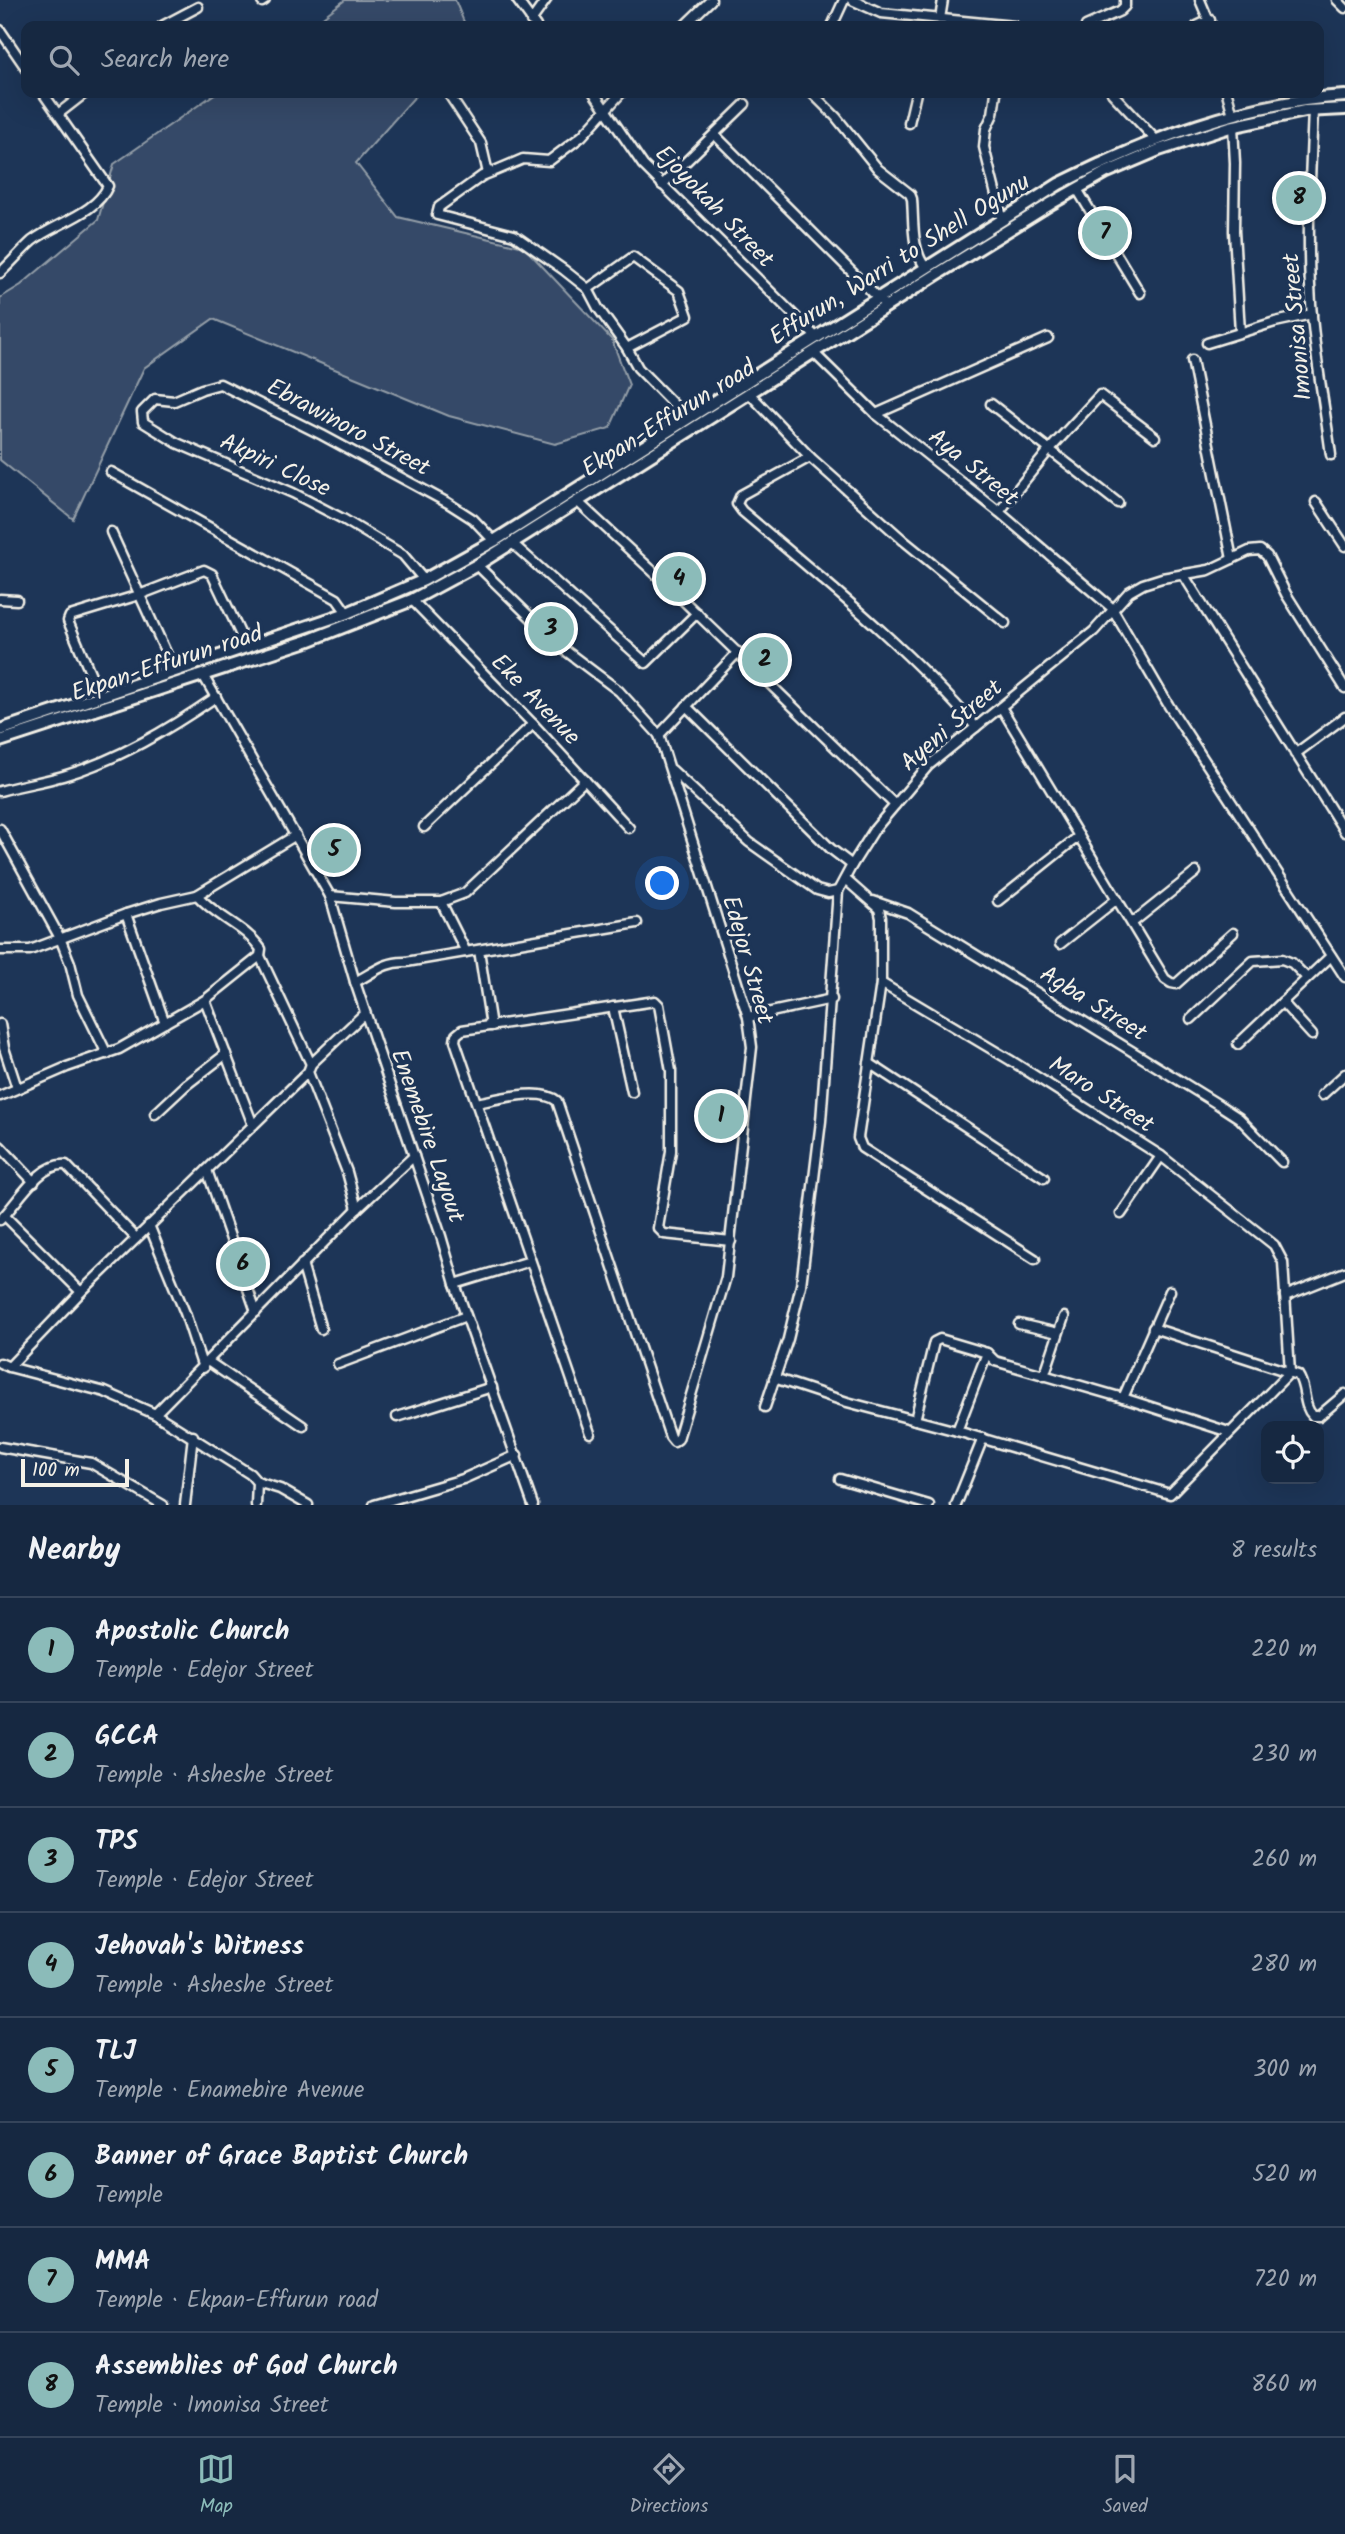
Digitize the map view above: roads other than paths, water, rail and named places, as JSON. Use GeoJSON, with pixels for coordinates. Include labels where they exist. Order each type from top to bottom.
{"type":"FeatureCollection","features":[{"type":"Feature","properties":{"kind":"main road","name":"Effurun, Warri to Shell Ogunu"},"geometry":{"type":"LineString","coordinates":[[0,730],[347,613],[424,580],[494,541],[817,338],[882,303],[926,268],[1059,184],[1155,139],[1233,121],[1290,102],[1345,96]]}},
{"type":"Feature","properties":{"kind":"main road","name":"Ekpan-Effurun road"},"geometry":{"type":"LineString","coordinates":[[0,741],[307,641],[411,600],[477,565],[578,502],[814,353],[882,303],[1105,173],[1233,121],[1345,109]]}},
{"type":"Feature","properties":{"kind":"street"},"geometry":{"type":"LineString","coordinates":[[517,0],[531,21]]}},
{"type":"Feature","properties":{"kind":"street"},"geometry":{"type":"LineString","coordinates":[[535,21],[546,0]]}},
{"type":"Feature","properties":{"kind":"street"},"geometry":{"type":"LineString","coordinates":[[689,21],[711,0]]}},
{"type":"Feature","properties":{"kind":"street"},"geometry":{"type":"LineString","coordinates":[[834,21],[844,0]]}},
{"type":"Feature","properties":{"kind":"street"},"geometry":{"type":"LineString","coordinates":[[856,1],[881,13],[935,21],[943,0]]}},
{"type":"Feature","properties":{"kind":"street"},"geometry":{"type":"LineString","coordinates":[[1097,21],[1119,11],[1125,6],[1125,0]]}},
{"type":"Feature","properties":{"kind":"street"},"geometry":{"type":"LineString","coordinates":[[1200,0],[1209,21]]}},
{"type":"Feature","properties":{"kind":"street"},"geometry":{"type":"LineString","coordinates":[[1337,0],[1345,8]]}},
{"type":"Feature","properties":{"kind":"street"},"geometry":{"type":"LineString","coordinates":[[171,21],[198,7]]}},
{"type":"Feature","properties":{"kind":"street"},"geometry":{"type":"LineString","coordinates":[[0,30],[21,61]]}},
{"type":"Feature","properties":{"kind":"street"},"geometry":{"type":"LineString","coordinates":[[0,273],[33,241],[104,195],[108,186],[47,98]]}},
{"type":"Feature","properties":{"kind":"street"},"geometry":{"type":"LineString","coordinates":[[58,114],[79,98]]}},
{"type":"Feature","properties":{"kind":"street"},"geometry":{"type":"LineString","coordinates":[[451,98],[481,143],[488,173]]}},
{"type":"Feature","properties":{"kind":"street","name":"Ejoyokah Street"},"geometry":{"type":"LineString","coordinates":[[598,98],[643,165],[817,338]]}},
{"type":"Feature","properties":{"kind":"street"},"geometry":{"type":"LineString","coordinates":[[617,98],[582,136],[549,161],[523,159],[488,173],[439,206],[437,215],[514,234],[588,289],[638,368],[688,419]]}},
{"type":"Feature","properties":{"kind":"street"},"geometry":{"type":"LineString","coordinates":[[817,98],[878,169],[909,194],[912,199],[916,247],[926,268]]}},
{"type":"Feature","properties":{"kind":"street"},"geometry":{"type":"LineString","coordinates":[[909,123],[915,98]]}},
{"type":"Feature","properties":{"kind":"street"},"geometry":{"type":"LineString","coordinates":[[995,98],[984,146],[1002,219]]}},
{"type":"Feature","properties":{"kind":"street"},"geometry":{"type":"LineString","coordinates":[[1117,98],[1155,139]]}},
{"type":"Feature","properties":{"kind":"street"},"geometry":{"type":"LineString","coordinates":[[1228,98],[1233,121],[1234,231],[1240,332]]}},
{"type":"Feature","properties":{"kind":"street"},"geometry":{"type":"LineString","coordinates":[[662,185],[745,104]]}},
{"type":"Feature","properties":{"kind":"street","name":"Imonisa Street"},"geometry":{"type":"LineString","coordinates":[[1313,111],[1309,211],[1312,314],[1320,391],[1331,455]]}},
{"type":"Feature","properties":{"kind":"street"},"geometry":{"type":"LineString","coordinates":[[715,135],[882,303]]}},
{"type":"Feature","properties":{"kind":"street"},"geometry":{"type":"LineString","coordinates":[[1077,189],[1140,293]]}},
{"type":"Feature","properties":{"kind":"street"},"geometry":{"type":"LineString","coordinates":[[588,289],[633,257],[679,291],[688,316],[627,348]]}},
{"type":"Feature","properties":{"kind":"street"},"geometry":{"type":"LineString","coordinates":[[1207,344],[1240,332],[1312,314]]}},
{"type":"Feature","properties":{"kind":"street"},"geometry":{"type":"LineString","coordinates":[[876,414],[1048,338]]}},
{"type":"Feature","properties":{"kind":"street","name":"Aya Street"},"geometry":{"type":"LineString","coordinates":[[814,353],[876,414],[999,512],[1112,608],[1169,706],[1345,977]]}},
{"type":"Feature","properties":{"kind":"street"},"geometry":{"type":"LineString","coordinates":[[1192,360],[1232,559]]}},
{"type":"Feature","properties":{"kind":"street","name":"Ebrawinoro Street"},"geometry":{"type":"LineString","coordinates":[[174,401],[220,384],[449,503],[473,519],[494,541]]}},
{"type":"Feature","properties":{"kind":"street"},"geometry":{"type":"LineString","coordinates":[[749,393],[810,457],[903,540],[1005,623]]}},
{"type":"Feature","properties":{"kind":"street"},"geometry":{"type":"LineString","coordinates":[[999,512],[1050,449],[1100,394],[1155,437]]}},
{"type":"Feature","properties":{"kind":"street","name":"Akpiri Close"},"geometry":{"type":"LineString","coordinates":[[174,401],[155,399],[142,412],[143,422],[177,443],[293,493],[343,519],[402,555],[424,580]]}},
{"type":"Feature","properties":{"kind":"street"},"geometry":{"type":"LineString","coordinates":[[991,404],[1118,503]]}},
{"type":"Feature","properties":{"kind":"street"},"geometry":{"type":"LineString","coordinates":[[810,457],[741,495],[737,504],[878,626],[939,684],[976,727]]}},
{"type":"Feature","properties":{"kind":"street"},"geometry":{"type":"LineString","coordinates":[[111,472],[337,599],[347,613]]}},
{"type":"Feature","properties":{"kind":"street"},"geometry":{"type":"LineString","coordinates":[[578,502],[895,804]]}},
{"type":"Feature","properties":{"kind":"street"},"geometry":{"type":"LineString","coordinates":[[1316,502],[1345,546]]}},
{"type":"Feature","properties":{"kind":"street"},"geometry":{"type":"LineString","coordinates":[[111,532],[174,670]]}},
{"type":"Feature","properties":{"kind":"street"},"geometry":{"type":"LineString","coordinates":[[512,543],[646,663],[696,613]]}},
{"type":"Feature","properties":{"kind":"street","name":"Ayeni Street"},"geometry":{"type":"LineString","coordinates":[[838,891],[874,830],[928,766],[1094,631],[1112,608],[1129,592],[1143,584],[1209,570],[1255,550],[1266,556],[1286,594],[1345,688]]}},
{"type":"Feature","properties":{"kind":"street","name":"Edejor Street"},"geometry":{"type":"LineString","coordinates":[[477,565],[562,648],[619,691],[659,735],[748,1017],[752,1047],[731,1241],[722,1296],[678,1439],[674,1442],[557,1101],[544,1095],[504,1097],[477,1103]]}},
{"type":"Feature","properties":{"kind":"street"},"geometry":{"type":"LineString","coordinates":[[100,696],[68,621],[75,614],[139,595],[204,570],[212,574],[247,648]]}},
{"type":"Feature","properties":{"kind":"street"},"geometry":{"type":"LineString","coordinates":[[1183,574],[1345,832]]}},
{"type":"Feature","properties":{"kind":"street"},"geometry":{"type":"LineString","coordinates":[[0,599],[17,600]]}},
{"type":"Feature","properties":{"kind":"street","name":"Eke Avenue"},"geometry":{"type":"LineString","coordinates":[[411,600],[533,724],[629,828]]}},
{"type":"Feature","properties":{"kind":"street"},"geometry":{"type":"LineString","coordinates":[[659,735],[737,652]]}},
{"type":"Feature","properties":{"kind":"street","name":"Enemebire Layout"},"geometry":{"type":"LineString","coordinates":[[203,675],[330,896],[355,982],[455,1284],[533,1505]]}},
{"type":"Feature","properties":{"kind":"street"},"geometry":{"type":"LineString","coordinates":[[0,791],[65,775],[101,761],[153,737],[216,697]]}},
{"type":"Feature","properties":{"kind":"street"},"geometry":{"type":"LineString","coordinates":[[686,706],[831,849],[852,864]]}},
{"type":"Feature","properties":{"kind":"street"},"geometry":{"type":"LineString","coordinates":[[1001,706],[1171,984],[1176,984],[1233,933]]}},
{"type":"Feature","properties":{"kind":"street"},"geometry":{"type":"LineString","coordinates":[[1295,754],[1345,717]]}},
{"type":"Feature","properties":{"kind":"street"},"geometry":{"type":"LineString","coordinates":[[424,827],[533,724]]}},
{"type":"Feature","properties":{"kind":"street"},"geometry":{"type":"LineString","coordinates":[[668,766],[749,842],[817,890],[828,893],[838,891],[821,1121],[801,1285],[788,1339],[765,1407]]}},
{"type":"Feature","properties":{"kind":"street"},"geometry":{"type":"LineString","coordinates":[[330,896],[396,902],[441,902],[465,893],[585,780]]}},
{"type":"Feature","properties":{"kind":"street"},"geometry":{"type":"LineString","coordinates":[[0,829],[60,938],[71,963],[78,995],[107,1054]]}},
{"type":"Feature","properties":{"kind":"street"},"geometry":{"type":"LineString","coordinates":[[0,950],[30,950],[126,914],[197,895],[296,835]]}},
{"type":"Feature","properties":{"kind":"street"},"geometry":{"type":"LineString","coordinates":[[998,901],[1079,836]]}},
{"type":"Feature","properties":{"kind":"street"},"geometry":{"type":"LineString","coordinates":[[1132,923],[1196,872]]}},
{"type":"Feature","properties":{"kind":"street"},"geometry":{"type":"LineString","coordinates":[[845,879],[871,900],[879,909],[881,918],[881,983],[858,1138],[862,1148],[1035,1259]]}},
{"type":"Feature","properties":{"kind":"street"},"geometry":{"type":"LineString","coordinates":[[197,895],[216,914],[244,930],[261,949],[260,956],[310,1068],[347,1172],[357,1209]]}},
{"type":"Feature","properties":{"kind":"street"},"geometry":{"type":"LineString","coordinates":[[1060,944],[1117,899]]}},
{"type":"Feature","properties":{"kind":"street","name":"Agba Street"},"geometry":{"type":"LineString","coordinates":[[871,900],[908,913],[1219,1105],[1239,1118],[1282,1161]]}},
{"type":"Feature","properties":{"kind":"street"},"geometry":{"type":"LineString","coordinates":[[441,902],[467,952]]}},
{"type":"Feature","properties":{"kind":"street"},"geometry":{"type":"LineString","coordinates":[[126,914],[165,1023]]}},
{"type":"Feature","properties":{"kind":"street"},"geometry":{"type":"LineString","coordinates":[[355,982],[383,965],[394,962],[637,923]]}},
{"type":"Feature","properties":{"kind":"street"},"geometry":{"type":"LineString","coordinates":[[479,950],[491,1026]]}},
{"type":"Feature","properties":{"kind":"street"},"geometry":{"type":"LineString","coordinates":[[0,1096],[67,1067],[107,1054],[165,1023],[205,1000],[260,956]]}},
{"type":"Feature","properties":{"kind":"street"},"geometry":{"type":"LineString","coordinates":[[1238,1044],[1331,956]]}},
{"type":"Feature","properties":{"kind":"street"},"geometry":{"type":"LineString","coordinates":[[1191,1019],[1253,961],[1282,959],[1292,963],[1307,978]]}},
{"type":"Feature","properties":{"kind":"street","name":"Maro Street"},"geometry":{"type":"LineString","coordinates":[[881,983],[1010,1060],[1161,1156],[1273,1245],[1283,1262],[1285,1296]]}},
{"type":"Feature","properties":{"kind":"street"},"geometry":{"type":"LineString","coordinates":[[590,1433],[455,1041],[456,1035],[462,1030],[652,999],[659,1005],[671,1071],[671,1151],[658,1228],[660,1232],[731,1241]]}},
{"type":"Feature","properties":{"kind":"street"},"geometry":{"type":"LineString","coordinates":[[748,1017],[832,999]]}},
{"type":"Feature","properties":{"kind":"street"},"geometry":{"type":"LineString","coordinates":[[205,1000],[253,1125]]}},
{"type":"Feature","properties":{"kind":"street"},"geometry":{"type":"LineString","coordinates":[[1282,1002],[1312,1035]]}},
{"type":"Feature","properties":{"kind":"street"},"geometry":{"type":"LineString","coordinates":[[613,1007],[632,1092]]}},
{"type":"Feature","properties":{"kind":"street"},"geometry":{"type":"LineString","coordinates":[[9,1367],[81,1292],[365,1013]]}},
{"type":"Feature","properties":{"kind":"street"},"geometry":{"type":"LineString","coordinates":[[0,1024],[4,1048],[18,1088]]}},
{"type":"Feature","properties":{"kind":"street"},"geometry":{"type":"LineString","coordinates":[[155,1114],[186,1084],[226,1054]]}},
{"type":"Feature","properties":{"kind":"street"},"geometry":{"type":"LineString","coordinates":[[869,1063],[1044,1178]]}},
{"type":"Feature","properties":{"kind":"street"},"geometry":{"type":"LineString","coordinates":[[1322,1095],[1345,1074]]}},
{"type":"Feature","properties":{"kind":"street"},"geometry":{"type":"LineString","coordinates":[[0,1146],[34,1182]]}},
{"type":"Feature","properties":{"kind":"street"},"geometry":{"type":"LineString","coordinates":[[155,1414],[357,1209],[414,1156]]}},
{"type":"Feature","properties":{"kind":"street"},"geometry":{"type":"LineString","coordinates":[[1121,1214],[1161,1156]]}},
{"type":"Feature","properties":{"kind":"street"},"geometry":{"type":"LineString","coordinates":[[81,1292],[2,1218],[34,1182],[53,1165],[65,1165],[136,1238]]}},
{"type":"Feature","properties":{"kind":"street"},"geometry":{"type":"LineString","coordinates":[[207,1170],[256,1312]]}},
{"type":"Feature","properties":{"kind":"street"},"geometry":{"type":"LineString","coordinates":[[149,1225],[206,1365],[303,1426]]}},
{"type":"Feature","properties":{"kind":"street"},"geometry":{"type":"LineString","coordinates":[[455,1284],[530,1261]]}},
{"type":"Feature","properties":{"kind":"street"},"geometry":{"type":"LineString","coordinates":[[302,1264],[321,1329]]}},
{"type":"Feature","properties":{"kind":"street"},"geometry":{"type":"LineString","coordinates":[[774,1378],[847,1402],[983,1438],[1170,1494],[1290,1372],[1285,1296],[1345,1272]]}},
{"type":"Feature","properties":{"kind":"street"},"geometry":{"type":"LineString","coordinates":[[1123,1398],[1170,1291]]}},
{"type":"Feature","properties":{"kind":"street"},"geometry":{"type":"LineString","coordinates":[[338,1364],[466,1316]]}},
{"type":"Feature","properties":{"kind":"street"},"geometry":{"type":"LineString","coordinates":[[1044,1376],[1063,1317]]}},
{"type":"Feature","properties":{"kind":"street"},"geometry":{"type":"LineString","coordinates":[[1019,1324],[1058,1333]]}},
{"type":"Feature","properties":{"kind":"street"},"geometry":{"type":"LineString","coordinates":[[1153,1328],[1290,1372],[1301,1378],[1306,1407],[1313,1416],[1319,1416],[1345,1394]]}},
{"type":"Feature","properties":{"kind":"street"},"geometry":{"type":"LineString","coordinates":[[915,1420],[934,1342],[940,1339],[987,1353],[995,1361],[1229,1432]]}},
{"type":"Feature","properties":{"kind":"street"},"geometry":{"type":"LineString","coordinates":[[957,1431],[987,1353]]}},
{"type":"Feature","properties":{"kind":"street"},"geometry":{"type":"LineString","coordinates":[[0,1363],[105,1392],[155,1414],[193,1436],[250,1474],[257,1482],[280,1489],[308,1505]]}},
{"type":"Feature","properties":{"kind":"street"},"geometry":{"type":"LineString","coordinates":[[397,1417],[492,1387]]}},
{"type":"Feature","properties":{"kind":"street"},"geometry":{"type":"LineString","coordinates":[[185,1505],[193,1436]]}},
{"type":"Feature","properties":{"kind":"street"},"geometry":{"type":"LineString","coordinates":[[956,1505],[983,1438]]}},
{"type":"Feature","properties":{"kind":"street"},"geometry":{"type":"LineString","coordinates":[[0,1447],[91,1463],[163,1505]]}},
{"type":"Feature","properties":{"kind":"street"},"geometry":{"type":"LineString","coordinates":[[374,1505],[463,1479],[517,1455]]}},
{"type":"Feature","properties":{"kind":"street"},"geometry":{"type":"LineString","coordinates":[[840,1479],[929,1505]]}},
{"type":"Feature","properties":{"kind":"street"},"geometry":{"type":"LineString","coordinates":[[256,1505],[257,1482]]}},
{"type":"Feature","properties":{"kind":"place","name":"Assemblies of God Church"},"geometry":{"type":"Point","coordinates":[1299,198]}},
{"type":"Feature","properties":{"kind":"place","name":"MMA"},"geometry":{"type":"Point","coordinates":[1105,233]}},
{"type":"Feature","properties":{"kind":"place","name":"Jehovah's Witness"},"geometry":{"type":"Point","coordinates":[679,579]}},
{"type":"Feature","properties":{"kind":"place","name":"TPS"},"geometry":{"type":"Point","coordinates":[551,629]}},
{"type":"Feature","properties":{"kind":"place","name":"GCCA"},"geometry":{"type":"Point","coordinates":[765,660]}},
{"type":"Feature","properties":{"kind":"place","name":"TLJ"},"geometry":{"type":"Point","coordinates":[334,850]}},
{"type":"Feature","properties":{"kind":"place","name":"Apostolic Church"},"geometry":{"type":"Point","coordinates":[721,1116]}},
{"type":"Feature","properties":{"kind":"place","name":"Banner of Grace Baptist Church"},"geometry":{"type":"Point","coordinates":[243,1264]}}]}
